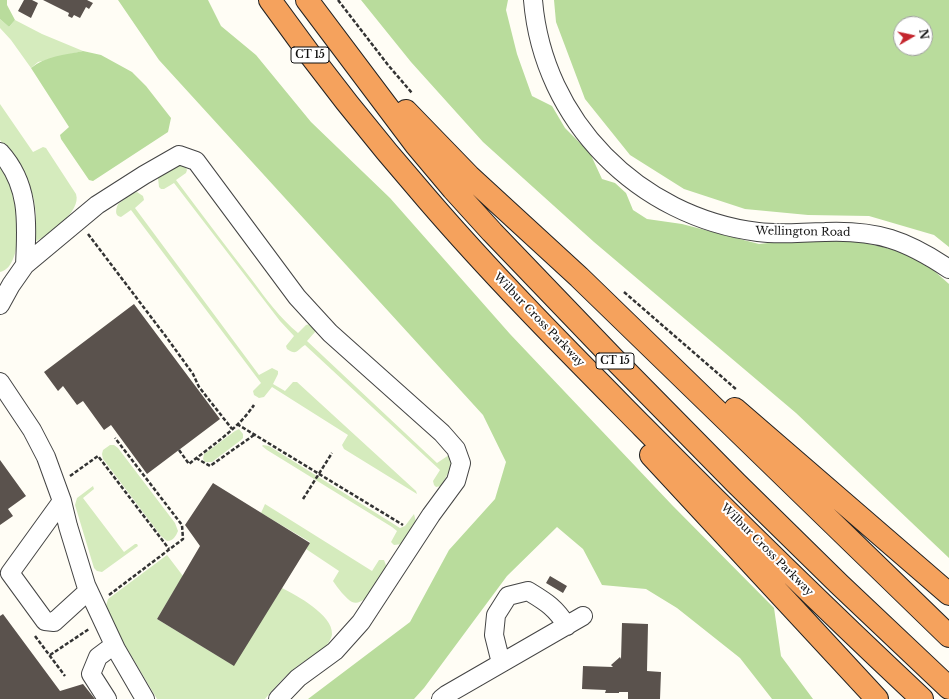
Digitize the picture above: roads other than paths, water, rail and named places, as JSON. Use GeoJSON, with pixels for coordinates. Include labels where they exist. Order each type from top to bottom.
{"type":"FeatureCollection","features":[{"type":"Feature","properties":{"kind":"highway"},"geometry":{"type":"LineString","coordinates":[[254,0],[282,36],[314,72],[352,109]]}},
{"type":"Feature","properties":{"kind":"highway","name":"Wilbur Cross Parkway"},"geometry":{"type":"LineString","coordinates":[[270,0],[315,62],[352,109],[427,199],[491,270],[545,327],[756,541],[922,699]]}},
{"type":"Feature","properties":{"kind":"highway"},"geometry":{"type":"LineString","coordinates":[[309,3],[417,123],[448,155],[502,207],[579,277],[949,636]]}},
{"type":"Feature","properties":{"kind":"highway","name":"CT 15"},"geometry":{"type":"LineString","coordinates":[[309,3],[416,145],[492,232],[612,358],[741,488],[949,688]]}},
{"type":"Feature","properties":{"kind":"highway"},"geometry":{"type":"LineString","coordinates":[[579,277],[867,522],[949,594]]}},
{"type":"Feature","properties":{"kind":"highway"},"geometry":{"type":"LineString","coordinates":[[545,327],[628,431],[877,699]]}},
{"type":"Feature","properties":{"kind":"street","name":"Wellington Road"},"geometry":{"type":"LineString","coordinates":[[533,0],[538,35],[552,80],[563,101],[590,141],[606,158],[640,186],[660,200],[698,217],[718,224],[740,229],[780,233],[868,233],[887,237],[923,252],[949,269]]}},
{"type":"Feature","properties":{"kind":"street"},"geometry":{"type":"LineString","coordinates":[[0,152],[15,173],[23,194],[27,230],[25,265]]}},
{"type":"Feature","properties":{"kind":"street"},"geometry":{"type":"LineString","coordinates":[[0,305],[11,285],[25,265],[97,204],[179,155],[196,161],[297,297],[330,333],[442,433],[456,449],[461,462],[456,481],[431,514],[360,622],[335,651],[298,678],[278,699]]}},
{"type":"Feature","properties":{"kind":"street"},"geometry":{"type":"LineString","coordinates":[[3,393],[32,430],[46,457],[62,501],[70,534],[88,591],[114,645],[144,699]]}},
{"type":"Feature","properties":{"kind":"street"},"geometry":{"type":"LineString","coordinates":[[62,501],[10,573],[45,620],[54,622],[88,591]]}},
{"type":"Feature","properties":{"kind":"street"},"geometry":{"type":"LineString","coordinates":[[501,663],[494,635],[496,615],[508,596],[528,591],[548,602],[562,617],[567,626]]}},
{"type":"Feature","properties":{"kind":"street"},"geometry":{"type":"LineString","coordinates":[[441,699],[446,694],[583,616]]}},
{"type":"Feature","properties":{"kind":"street"},"geometry":{"type":"LineString","coordinates":[[107,699],[91,674],[98,657],[114,645]]}}]}
